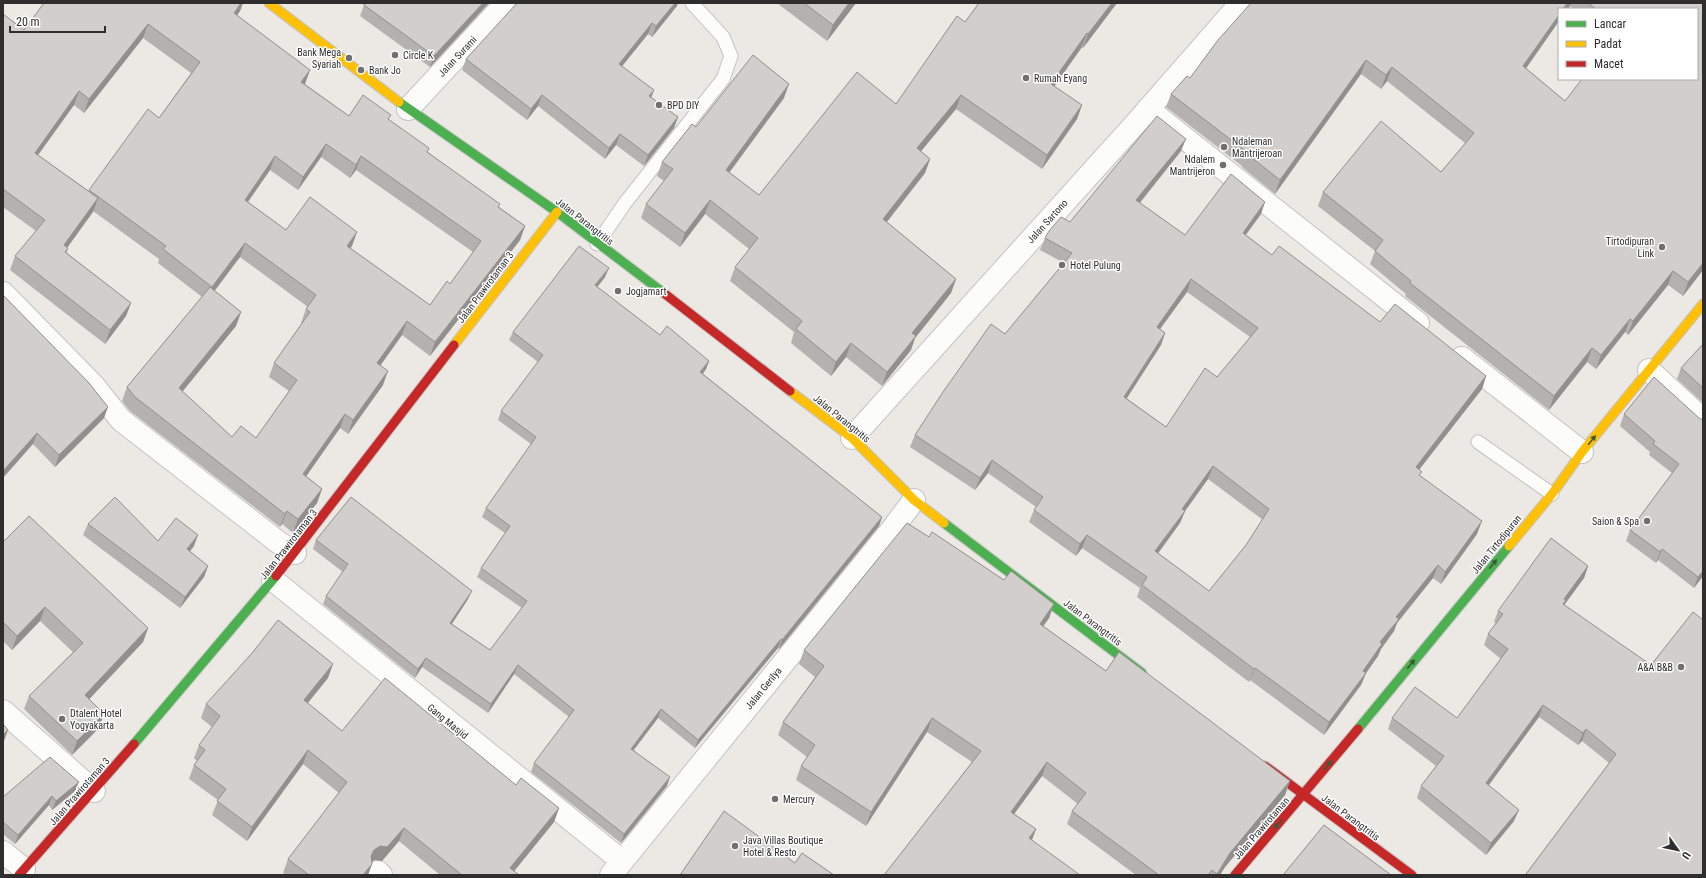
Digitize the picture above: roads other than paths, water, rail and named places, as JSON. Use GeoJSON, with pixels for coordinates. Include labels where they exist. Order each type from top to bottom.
{"type":"FeatureCollection","features":[{"type":"Feature","properties":{"kind":"street","name":"Jalan Parangtritis"},"geometry":{"type":"LineString","coordinates":[[269,3],[408,109],[557,212],[852,438],[914,500],[1153,681]]}},
{"type":"Feature","properties":{"kind":"street","name":"Jalan Surami"},"geometry":{"type":"LineString","coordinates":[[408,109],[506,3]]}},
{"type":"Feature","properties":{"kind":"street","name":"Jalan Sartono"},"geometry":{"type":"LineString","coordinates":[[852,438],[1148,109],[1241,3]]}},
{"type":"Feature","properties":{"kind":"street"},"geometry":{"type":"LineString","coordinates":[[1148,109],[1582,452]]}},
{"type":"Feature","properties":{"kind":"street","name":"Jalan Prawirotaman 3"},"geometry":{"type":"LineString","coordinates":[[22,872],[94,791],[274,580],[557,212]]}},
{"type":"Feature","properties":{"kind":"street"},"geometry":{"type":"LineString","coordinates":[[3,293],[94,386],[121,420],[278,542],[295,553]]}},
{"type":"Feature","properties":{"kind":"street","name":"Jalan Tirtodipuran"},"geometry":{"type":"LineString","coordinates":[[1303,795],[1552,494],[1582,452],[1703,304]]}},
{"type":"Feature","properties":{"kind":"street"},"geometry":{"type":"LineString","coordinates":[[1649,370],[1703,420]]}},
{"type":"Feature","properties":{"kind":"street","name":"Jalan Gerilya"},"geometry":{"type":"LineString","coordinates":[[616,868],[890,532],[914,500]]}},
{"type":"Feature","properties":{"kind":"street","name":"Gang Masjid"},"geometry":{"type":"LineString","coordinates":[[274,580],[616,868]]}},
{"type":"Feature","properties":{"kind":"street"},"geometry":{"type":"LineString","coordinates":[[3,711],[94,791]]}},
{"type":"Feature","properties":{"kind":"street","name":"Jalan Parangtritis"},"geometry":{"type":"LineString","coordinates":[[1259,762],[1412,875]]}},
{"type":"Feature","properties":{"kind":"street","name":"Jalan Prawirotaman"},"geometry":{"type":"LineString","coordinates":[[1235,875],[1303,795]]}},
{"type":"Feature","properties":{"kind":"street"},"geometry":{"type":"LineString","coordinates":[[3,852],[22,872]]}},
{"type":"Feature","properties":{"kind":"lane"},"geometry":{"type":"LineString","coordinates":[[597,244],[625,203],[723,79],[731,56],[723,37],[692,3]]}},
{"type":"Feature","properties":{"kind":"lane"},"geometry":{"type":"LineString","coordinates":[[1478,442],[1552,494]]}},
{"type":"Feature","properties":{"kind":"place","name":"Circle K"},"geometry":{"type":"Point","coordinates":[395,55]}},
{"type":"Feature","properties":{"kind":"place","name":"Bank Mega Syariah"},"geometry":{"type":"Point","coordinates":[349,58]}},
{"type":"Feature","properties":{"kind":"place","name":"Bank Jo"},"geometry":{"type":"Point","coordinates":[361,70]}},
{"type":"Feature","properties":{"kind":"place","name":"Rumah Eyang"},"geometry":{"type":"Point","coordinates":[1026,78]}},
{"type":"Feature","properties":{"kind":"place","name":"BPD DIY"},"geometry":{"type":"Point","coordinates":[659,105]}},
{"type":"Feature","properties":{"kind":"place","name":"Ndaleman Mantrijeroan"},"geometry":{"type":"Point","coordinates":[1224,147]}},
{"type":"Feature","properties":{"kind":"place","name":"Ndalem Mantrijeron"},"geometry":{"type":"Point","coordinates":[1223,165]}},
{"type":"Feature","properties":{"kind":"place","name":"Tirtodipuran Link"},"geometry":{"type":"Point","coordinates":[1662,247]}},
{"type":"Feature","properties":{"kind":"place","name":"Hotel Pulung"},"geometry":{"type":"Point","coordinates":[1062,265]}},
{"type":"Feature","properties":{"kind":"place","name":"Jogjamart"},"geometry":{"type":"Point","coordinates":[618,291]}},
{"type":"Feature","properties":{"kind":"place","name":"Saion & Spa"},"geometry":{"type":"Point","coordinates":[1647,521]}},
{"type":"Feature","properties":{"kind":"place","name":"A&A B&B"},"geometry":{"type":"Point","coordinates":[1681,667]}},
{"type":"Feature","properties":{"kind":"place","name":"Dtalent Hotel Yogyakarta"},"geometry":{"type":"Point","coordinates":[62,719]}},
{"type":"Feature","properties":{"kind":"place","name":"Mercury"},"geometry":{"type":"Point","coordinates":[775,799]}},
{"type":"Feature","properties":{"kind":"place","name":"Java Villas Boutique Hotel & Resto"},"geometry":{"type":"Point","coordinates":[735,846]}}]}
